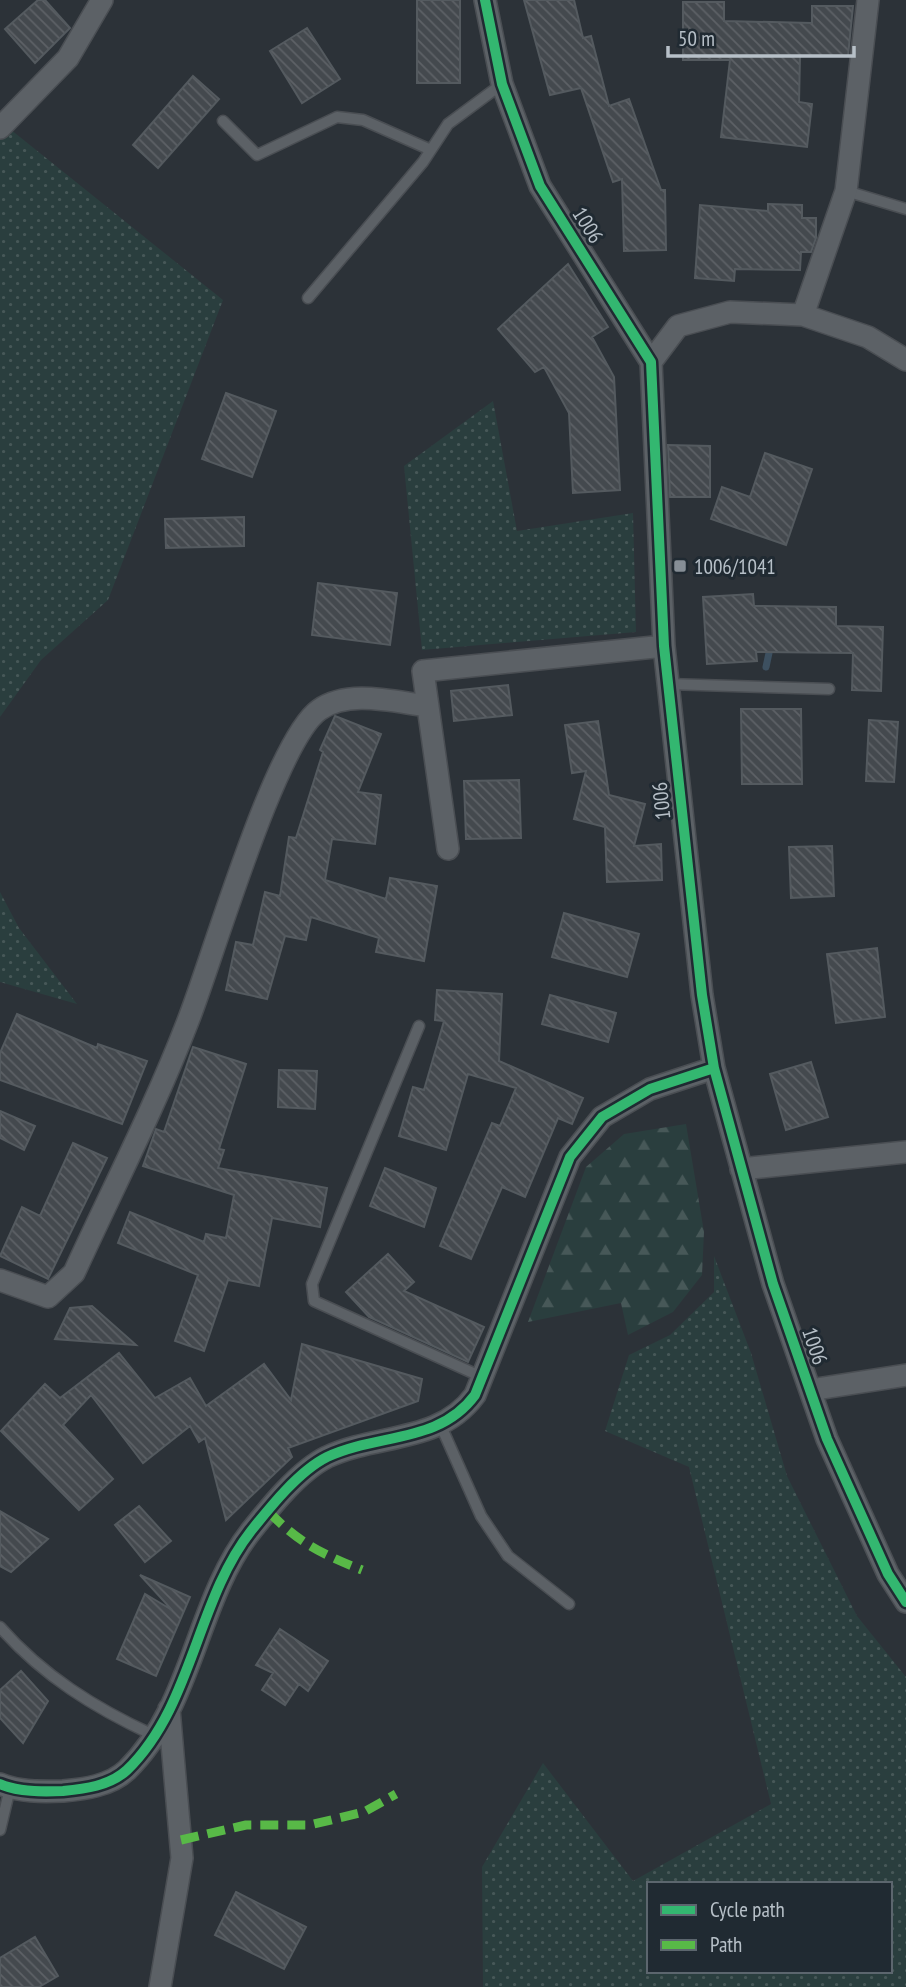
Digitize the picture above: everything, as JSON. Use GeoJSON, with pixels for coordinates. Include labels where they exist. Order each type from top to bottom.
{"type":"FeatureCollection","features":[{"type":"Feature","properties":{"kind":"street"},"geometry":{"type":"LineString","coordinates":[[0,128],[68,58],[102,0]]}},
{"type":"Feature","properties":{"kind":"street","name":"1006"},"geometry":{"type":"LineString","coordinates":[[485,0],[502,84],[540,186],[651,362],[664,646],[702,995],[714,1068],[773,1284],[810,1390],[832,1451],[888,1574],[906,1602]]}},
{"type":"Feature","properties":{"kind":"street"},"geometry":{"type":"LineString","coordinates":[[803,315],[846,191],[868,0]]}},
{"type":"Feature","properties":{"kind":"street"},"geometry":{"type":"LineString","coordinates":[[651,362],[678,326],[730,312],[803,315],[868,337],[906,360]]}},
{"type":"Feature","properties":{"kind":"street"},"geometry":{"type":"LineString","coordinates":[[447,849],[423,671],[664,646]]}},
{"type":"Feature","properties":{"kind":"street"},"geometry":{"type":"LineString","coordinates":[[0,1280],[48,1297],[74,1273],[188,1024],[279,770],[317,711],[334,702],[359,698],[428,706]]}},
{"type":"Feature","properties":{"kind":"street"},"geometry":{"type":"LineString","coordinates":[[5,1786],[47,1791],[97,1787],[126,1771],[169,1709],[236,1553],[302,1476],[326,1458],[441,1426],[461,1414],[475,1395],[570,1157],[601,1117],[650,1089],[714,1068]]}},
{"type":"Feature","properties":{"kind":"street"},"geometry":{"type":"LineString","coordinates":[[741,1169],[906,1152]]}},
{"type":"Feature","properties":{"kind":"street"},"geometry":{"type":"LineString","coordinates":[[810,1390],[906,1375]]}},
{"type":"Feature","properties":{"kind":"street"},"geometry":{"type":"LineString","coordinates":[[160,1987],[183,1858],[169,1709]]}},
{"type":"Feature","properties":{"kind":"lane"},"geometry":{"type":"LineString","coordinates":[[308,298],[430,150],[448,124],[502,84]]}},
{"type":"Feature","properties":{"kind":"lane"},"geometry":{"type":"LineString","coordinates":[[223,121],[257,155],[337,117],[363,120],[430,150]]}},
{"type":"Feature","properties":{"kind":"lane"},"geometry":{"type":"LineString","coordinates":[[846,191],[906,209]]}},
{"type":"Feature","properties":{"kind":"lane"},"geometry":{"type":"LineString","coordinates":[[668,684],[830,689]]}},
{"type":"Feature","properties":{"kind":"lane"},"geometry":{"type":"LineString","coordinates":[[419,1026],[312,1284],[314,1301],[482,1377]]}},
{"type":"Feature","properties":{"kind":"lane"},"geometry":{"type":"LineString","coordinates":[[441,1426],[481,1516],[508,1556],[569,1604]]}},
{"type":"Feature","properties":{"kind":"lane"},"geometry":{"type":"LineString","coordinates":[[0,1627],[22,1653],[53,1678],[104,1712],[153,1735]]}},
{"type":"Feature","properties":{"kind":"lane"},"geometry":{"type":"LineString","coordinates":[[0,1830],[5,1786]]}},
{"type":"Feature","properties":{"kind":"green space"},"geometry":{"type":"Polygon","coordinates":[[[0,121],[223,300],[108,600],[41,660],[0,717],[0,121]]]}},
{"type":"Feature","properties":{"kind":"green space"},"geometry":{"type":"Polygon","coordinates":[[[493,401],[517,531],[633,513],[636,632],[422,650],[404,466],[493,401]]]}},
{"type":"Feature","properties":{"kind":"green space"},"geometry":{"type":"Polygon","coordinates":[[[0,892],[19,928],[77,1004],[0,982],[0,892]]]}},
{"type":"Feature","properties":{"kind":"green space"},"geometry":{"type":"Polygon","coordinates":[[[686,1124],[704,1232],[702,1275],[673,1312],[628,1335],[621,1303],[528,1322],[586,1167],[624,1134],[686,1124]]]}},
{"type":"Feature","properties":{"kind":"green space"},"geometry":{"type":"Polygon","coordinates":[[[714,1256],[751,1353],[787,1476],[857,1616],[906,1677],[906,1987],[483,1987],[482,1867],[543,1763],[633,1881],[771,1804],[689,1467],[605,1431],[629,1355],[670,1335],[714,1292],[714,1256]]]}},
{"type":"Feature","properties":{"kind":"building"},"geometry":{"type":"Polygon","coordinates":[[[38,0],[45,0],[70,28],[35,63],[5,29],[38,0]]]}},
{"type":"Feature","properties":{"kind":"building"},"geometry":{"type":"Polygon","coordinates":[[[417,0],[460,0],[460,83],[417,83],[417,0]]]}},
{"type":"Feature","properties":{"kind":"building"},"geometry":{"type":"Polygon","coordinates":[[[524,0],[574,0],[583,38],[591,36],[609,106],[629,99],[661,190],[665,190],[666,250],[624,251],[622,179],[613,182],[581,88],[550,95],[524,0]]]}},
{"type":"Feature","properties":{"kind":"building"},"geometry":{"type":"Polygon","coordinates":[[[683,2],[724,2],[724,21],[812,23],[812,6],[853,6],[848,56],[800,56],[799,102],[812,104],[807,147],[721,137],[730,60],[683,60],[683,2]]]}},
{"type":"Feature","properties":{"kind":"building"},"geometry":{"type":"Polygon","coordinates":[[[307,28],[340,79],[302,103],[270,51],[307,28]]]}},
{"type":"Feature","properties":{"kind":"building"},"geometry":{"type":"Polygon","coordinates":[[[193,76],[219,99],[158,168],[133,145],[193,76]]]}},
{"type":"Feature","properties":{"kind":"building"},"geometry":{"type":"Polygon","coordinates":[[[768,204],[802,205],[802,218],[816,218],[816,238],[811,252],[801,252],[800,270],[735,269],[734,281],[695,278],[700,205],[768,211],[768,204]]]}},
{"type":"Feature","properties":{"kind":"building"},"geometry":{"type":"Polygon","coordinates":[[[568,264],[608,327],[592,337],[614,377],[620,490],[573,493],[569,413],[544,367],[535,372],[498,329],[568,264]]]}},
{"type":"Feature","properties":{"kind":"building"},"geometry":{"type":"Polygon","coordinates":[[[226,393],[276,411],[252,477],[202,459],[226,393]]]}},
{"type":"Feature","properties":{"kind":"building"},"geometry":{"type":"Polygon","coordinates":[[[668,445],[710,446],[710,497],[670,497],[668,445]]]}},
{"type":"Feature","properties":{"kind":"building"},"geometry":{"type":"Polygon","coordinates":[[[765,453],[812,469],[786,545],[711,519],[722,487],[750,497],[765,453]]]}},
{"type":"Feature","properties":{"kind":"building"},"geometry":{"type":"Polygon","coordinates":[[[244,517],[244,546],[166,548],[165,519],[244,517]]]}},
{"type":"Feature","properties":{"kind":"building"},"geometry":{"type":"Polygon","coordinates":[[[318,583],[397,593],[390,645],[312,635],[318,583]]]}},
{"type":"Feature","properties":{"kind":"building"},"geometry":{"type":"Polygon","coordinates":[[[753,594],[754,606],[836,607],[836,626],[883,627],[881,691],[852,690],[853,653],[756,652],[757,661],[707,664],[703,597],[753,594]]]}},
{"type":"Feature","properties":{"kind":"building"},"geometry":{"type":"Polygon","coordinates":[[[508,685],[512,715],[454,721],[451,691],[508,685]]]}},
{"type":"Feature","properties":{"kind":"building"},"geometry":{"type":"Polygon","coordinates":[[[741,709],[801,709],[802,784],[742,784],[741,709]]]}},
{"type":"Feature","properties":{"kind":"building"},"geometry":{"type":"Polygon","coordinates":[[[335,716],[381,734],[358,792],[381,795],[375,844],[332,839],[325,880],[386,899],[390,878],[437,886],[424,961],[376,952],[379,938],[311,917],[306,940],[285,936],[267,999],[226,990],[236,942],[253,945],[265,892],[280,896],[289,837],[296,838],[323,752],[320,750],[335,716]]]}},
{"type":"Feature","properties":{"kind":"building"},"geometry":{"type":"Polygon","coordinates":[[[869,720],[898,722],[894,782],[866,781],[869,720]]]}},
{"type":"Feature","properties":{"kind":"building"},"geometry":{"type":"Polygon","coordinates":[[[598,721],[609,795],[645,804],[634,846],[661,844],[662,880],[607,882],[605,827],[574,819],[586,771],[572,773],[565,725],[598,721]]]}},
{"type":"Feature","properties":{"kind":"building"},"geometry":{"type":"Polygon","coordinates":[[[519,780],[521,838],[466,839],[464,781],[519,780]]]}},
{"type":"Feature","properties":{"kind":"building"},"geometry":{"type":"Polygon","coordinates":[[[832,846],[834,896],[791,898],[789,847],[832,846]]]}},
{"type":"Feature","properties":{"kind":"building"},"geometry":{"type":"Polygon","coordinates":[[[564,913],[639,934],[627,977],[552,957],[564,913]]]}},
{"type":"Feature","properties":{"kind":"building"},"geometry":{"type":"Polygon","coordinates":[[[877,948],[885,1017],[836,1023],[827,954],[877,948]]]}},
{"type":"Feature","properties":{"kind":"building"},"geometry":{"type":"Polygon","coordinates":[[[437,990],[502,994],[499,1061],[583,1098],[572,1124],[558,1118],[525,1197],[502,1187],[471,1259],[440,1246],[492,1123],[500,1126],[516,1088],[468,1074],[446,1150],[399,1136],[413,1087],[424,1090],[444,1021],[435,1020],[437,990]]]}},
{"type":"Feature","properties":{"kind":"building"},"geometry":{"type":"Polygon","coordinates":[[[550,995],[616,1013],[608,1042],[542,1024],[550,995]]]}},
{"type":"Feature","properties":{"kind":"building"},"geometry":{"type":"Polygon","coordinates":[[[17,1014],[97,1048],[98,1044],[147,1061],[122,1124],[0,1080],[0,1053],[17,1014]]]}},
{"type":"Feature","properties":{"kind":"building"},"geometry":{"type":"Polygon","coordinates":[[[193,1047],[246,1064],[219,1149],[224,1150],[218,1168],[327,1188],[320,1227],[272,1218],[259,1286],[228,1280],[204,1351],[175,1341],[198,1275],[118,1243],[130,1212],[204,1242],[206,1234],[226,1238],[234,1195],[143,1166],[156,1129],[164,1132],[193,1047]]]}},
{"type":"Feature","properties":{"kind":"building"},"geometry":{"type":"Polygon","coordinates":[[[811,1062],[828,1117],[786,1130],[770,1074],[811,1062]]]}},
{"type":"Feature","properties":{"kind":"building"},"geometry":{"type":"Polygon","coordinates":[[[279,1070],[317,1071],[315,1109],[278,1107],[279,1070]]]}},
{"type":"Feature","properties":{"kind":"building"},"geometry":{"type":"Polygon","coordinates":[[[0,1111],[35,1126],[24,1150],[0,1138],[0,1111]]]}},
{"type":"Feature","properties":{"kind":"building"},"geometry":{"type":"Polygon","coordinates":[[[73,1143],[107,1158],[48,1279],[0,1256],[22,1207],[40,1216],[73,1143]]]}},
{"type":"Feature","properties":{"kind":"building"},"geometry":{"type":"Polygon","coordinates":[[[385,1168],[436,1188],[424,1227],[370,1206],[385,1168]]]}},
{"type":"Feature","properties":{"kind":"building"},"geometry":{"type":"Polygon","coordinates":[[[388,1254],[414,1282],[404,1291],[484,1327],[468,1362],[369,1317],[346,1292],[388,1254]]]}},
{"type":"Feature","properties":{"kind":"building"},"geometry":{"type":"Polygon","coordinates":[[[92,1306],[136,1345],[55,1339],[70,1308],[92,1306]]]}},
{"type":"Feature","properties":{"kind":"building"},"geometry":{"type":"Polygon","coordinates":[[[302,1344],[422,1379],[418,1401],[288,1448],[292,1457],[226,1520],[205,1438],[199,1442],[190,1426],[143,1463],[91,1395],[63,1425],[113,1479],[79,1510],[1,1431],[45,1384],[60,1398],[119,1353],[155,1398],[190,1378],[206,1406],[264,1364],[291,1400],[302,1344]]]}},
{"type":"Feature","properties":{"kind":"building"},"geometry":{"type":"Polygon","coordinates":[[[139,1506],[171,1541],[145,1562],[115,1525],[139,1506]]]}},
{"type":"Feature","properties":{"kind":"building"},"geometry":{"type":"Polygon","coordinates":[[[0,1511],[48,1539],[11,1572],[0,1566],[0,1511]]]}},
{"type":"Feature","properties":{"kind":"building"},"geometry":{"type":"Polygon","coordinates":[[[140,1575],[190,1597],[156,1676],[117,1659],[145,1594],[172,1610],[140,1575]]]}},
{"type":"Feature","properties":{"kind":"building"},"geometry":{"type":"Polygon","coordinates":[[[280,1629],[328,1661],[308,1691],[299,1684],[285,1705],[262,1690],[273,1673],[256,1665],[280,1629]]]}},
{"type":"Feature","properties":{"kind":"building"},"geometry":{"type":"Polygon","coordinates":[[[21,1671],[48,1701],[23,1743],[0,1718],[0,1690],[21,1671]]]}},
{"type":"Feature","properties":{"kind":"building"},"geometry":{"type":"Polygon","coordinates":[[[236,1892],[306,1927],[284,1969],[215,1935],[236,1892]]]}},
{"type":"Feature","properties":{"kind":"building"},"geometry":{"type":"Polygon","coordinates":[[[35,1937],[58,1976],[39,1987],[0,1987],[0,1958],[35,1937]]]}},
{"type":"Feature","properties":{"kind":"waterway"},"geometry":{"type":"LineString","coordinates":[[766,667],[769,653]]}},
{"type":"Feature","properties":{"kind":"marked path"},"geometry":{"type":"LineString","coordinates":[[269,1512],[312,1547],[362,1570]]}},
{"type":"Feature","properties":{"kind":"marked path"},"geometry":{"type":"LineString","coordinates":[[181,1840],[246,1825],[310,1825],[364,1812],[396,1794]]}},
{"type":"Feature","properties":{"kind":"cycle path"},"geometry":{"type":"LineString","coordinates":[[485,0],[502,84],[540,186],[651,362],[664,646],[702,995],[714,1068],[773,1284],[827,1439],[888,1574],[906,1602]]}},
{"type":"Feature","properties":{"kind":"cycle path"},"geometry":{"type":"LineString","coordinates":[[0,1784],[31,1791],[71,1790],[105,1783],[127,1770],[149,1744],[166,1716],[181,1685],[218,1589],[233,1559],[267,1511],[296,1480],[327,1457],[347,1449],[426,1430],[460,1411],[475,1395],[570,1157],[602,1117],[650,1089],[714,1068]]}},
{"type":"Feature","properties":{"kind":"place","name":"1006/1041"},"geometry":{"type":"Point","coordinates":[680,566]}}]}
